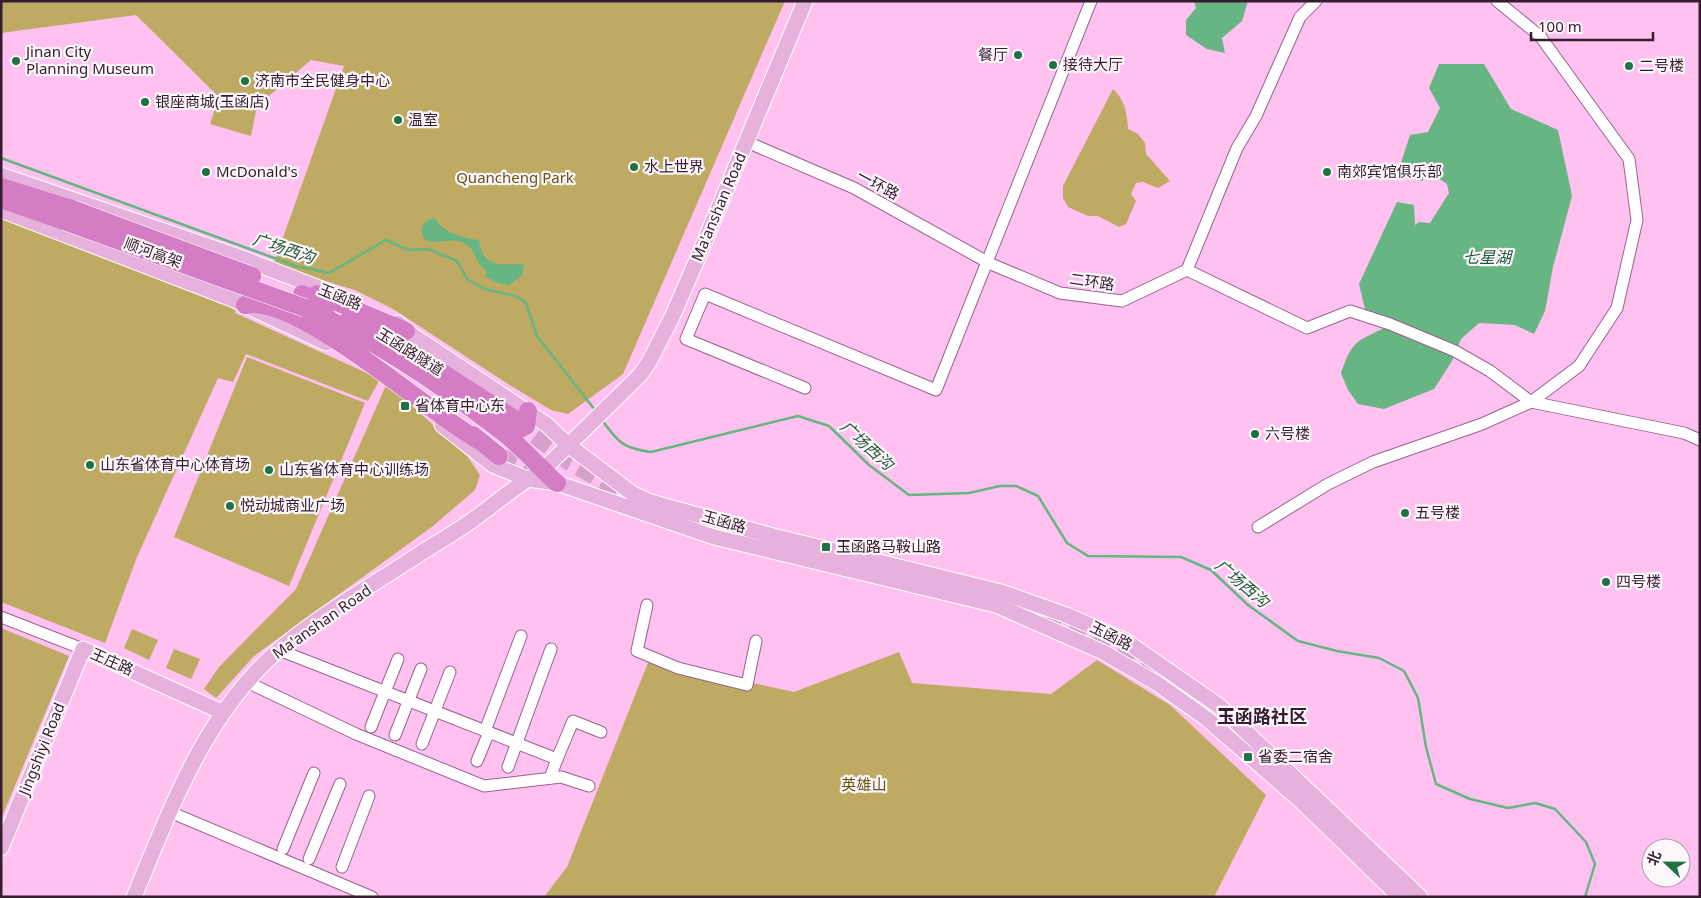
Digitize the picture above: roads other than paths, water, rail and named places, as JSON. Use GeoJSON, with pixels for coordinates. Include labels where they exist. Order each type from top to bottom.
{"type":"FeatureCollection","features":[{"type":"Feature","properties":{"kind":"highway","name":"顺河高架"},"geometry":{"type":"LineString","coordinates":[[1,187],[140,232],[303,301]]}},
{"type":"Feature","properties":{"kind":"highway","name":"顺河高架"},"geometry":{"type":"LineString","coordinates":[[1,198],[303,301]]}},
{"type":"Feature","properties":{"kind":"highway"},"geometry":{"type":"LineString","coordinates":[[303,301],[316,294],[409,333],[422,349],[491,404]]}},
{"type":"Feature","properties":{"kind":"highway"},"geometry":{"type":"LineString","coordinates":[[303,301],[384,349],[514,420],[543,470],[557,483]]}},
{"type":"Feature","properties":{"kind":"highway","name":"玉函路隧道"},"geometry":{"type":"LineString","coordinates":[[303,301],[372,328],[514,420]]}},
{"type":"Feature","properties":{"kind":"highway","name":"玉函路隧道"},"geometry":{"type":"LineString","coordinates":[[303,301],[499,456]]}},
{"type":"Feature","properties":{"kind":"highway"},"geometry":{"type":"LineString","coordinates":[[245,305],[255,302],[274,307],[295,316],[391,377],[466,433],[482,442]]}},
{"type":"Feature","properties":{"kind":"main road","name":"Ma'anshan Road"},"geometry":{"type":"LineString","coordinates":[[134,897],[191,765],[222,712],[247,682],[279,650],[325,617],[476,517],[527,479],[543,470],[640,375],[672,317],[805,1]]}},
{"type":"Feature","properties":{"kind":"main road","name":"玉函路"},"geometry":{"type":"LineString","coordinates":[[1,175],[194,241],[355,301],[396,321],[514,420],[547,425],[568,445],[632,494],[651,502],[769,535],[1000,592],[1066,615],[1124,640],[1219,706],[1420,897]]}},
{"type":"Feature","properties":{"kind":"main road","name":"玉函路"},"geometry":{"type":"LineString","coordinates":[[1,210],[245,305],[299,329],[357,360],[493,465],[527,479],[557,483],[714,537],[996,605],[1103,652],[1158,684],[1208,719],[1301,801],[1400,897]]}},
{"type":"Feature","properties":{"kind":"main road"},"geometry":{"type":"LineString","coordinates":[[182,280],[194,241]]}},
{"type":"Feature","properties":{"kind":"main road","name":"王庄路"},"geometry":{"type":"LineString","coordinates":[[83,649],[222,712]]}},
{"type":"Feature","properties":{"kind":"main road","name":"Jingshiyi Road"},"geometry":{"type":"LineString","coordinates":[[1,848],[83,649]]}},
{"type":"Feature","properties":{"kind":"street"},"geometry":{"type":"LineString","coordinates":[[805,388],[686,339],[705,294],[936,390],[989,263],[1092,1]]}},
{"type":"Feature","properties":{"kind":"street"},"geometry":{"type":"LineString","coordinates":[[1316,1],[1300,17],[1256,116],[1237,148],[1187,270],[1308,328],[1350,312],[1390,324],[1464,356],[1490,370],[1531,402],[1684,433],[1700,440]]}},
{"type":"Feature","properties":{"kind":"street"},"geometry":{"type":"LineString","coordinates":[[1258,527],[1328,484],[1373,462],[1482,424],[1531,402],[1579,366],[1617,308],[1637,220],[1629,159],[1540,36],[1497,1]]}},
{"type":"Feature","properties":{"kind":"street","name":"一环路"},"geometry":{"type":"LineString","coordinates":[[746,142],[854,188],[989,263]]}},
{"type":"Feature","properties":{"kind":"street","name":"二环路"},"geometry":{"type":"LineString","coordinates":[[989,263],[1060,293],[1122,301],[1187,270]]}},
{"type":"Feature","properties":{"kind":"street"},"geometry":{"type":"LineString","coordinates":[[646,605],[637,651],[678,668],[747,684],[756,641]]}},
{"type":"Feature","properties":{"kind":"street","name":"王庄路"},"geometry":{"type":"LineString","coordinates":[[1,616],[83,649]]}},
{"type":"Feature","properties":{"kind":"street"},"geometry":{"type":"LineString","coordinates":[[477,761],[521,636]]}},
{"type":"Feature","properties":{"kind":"street"},"geometry":{"type":"LineString","coordinates":[[508,767],[550,649]]}},
{"type":"Feature","properties":{"kind":"street"},"geometry":{"type":"LineString","coordinates":[[279,650],[557,759]]}},
{"type":"Feature","properties":{"kind":"street"},"geometry":{"type":"LineString","coordinates":[[371,727],[398,659]]}},
{"type":"Feature","properties":{"kind":"street"},"geometry":{"type":"LineString","coordinates":[[395,735],[421,669]]}},
{"type":"Feature","properties":{"kind":"street"},"geometry":{"type":"LineString","coordinates":[[422,744],[450,672]]}},
{"type":"Feature","properties":{"kind":"street"},"geometry":{"type":"LineString","coordinates":[[247,682],[356,734],[484,786],[561,777],[589,786]]}},
{"type":"Feature","properties":{"kind":"street"},"geometry":{"type":"LineString","coordinates":[[550,778],[573,721],[601,732]]}},
{"type":"Feature","properties":{"kind":"street"},"geometry":{"type":"LineString","coordinates":[[283,849],[314,773]]}},
{"type":"Feature","properties":{"kind":"street"},"geometry":{"type":"LineString","coordinates":[[309,859],[340,784]]}},
{"type":"Feature","properties":{"kind":"street"},"geometry":{"type":"LineString","coordinates":[[342,867],[369,796]]}},
{"type":"Feature","properties":{"kind":"street"},"geometry":{"type":"LineString","coordinates":[[170,812],[372,897]]}},
{"type":"Feature","properties":{"kind":"water"},"geometry":{"type":"Polygon","coordinates":[[[1194,1],[1248,1],[1242,21],[1222,38],[1225,53],[1207,49],[1186,35],[1186,20],[1196,8],[1194,1]]]}},
{"type":"Feature","properties":{"kind":"water","name":"七星湖"},"geometry":{"type":"Polygon","coordinates":[[[1439,64],[1484,64],[1511,109],[1558,130],[1572,196],[1553,267],[1545,311],[1534,334],[1515,325],[1479,323],[1461,339],[1452,361],[1434,389],[1384,409],[1358,404],[1348,390],[1341,373],[1346,360],[1352,348],[1358,342],[1390,324],[1365,309],[1359,284],[1397,202],[1414,205],[1415,225],[1419,222],[1430,223],[1449,193],[1447,184],[1428,171],[1422,181],[1397,175],[1410,135],[1428,132],[1440,108],[1429,88],[1439,64]]]}},
{"type":"Feature","properties":{"kind":"water"},"geometry":{"type":"Polygon","coordinates":[[[435,218],[442,227],[454,234],[479,240],[484,256],[488,260],[500,264],[524,264],[522,275],[509,285],[497,283],[485,276],[487,271],[480,265],[471,249],[464,243],[454,240],[430,242],[425,240],[422,232],[423,226],[427,221],[435,218]]]}},
{"type":"Feature","properties":{"kind":"waterway","name":"广场西沟"},"geometry":{"type":"LineString","coordinates":[[1,158],[296,266],[329,273],[386,240],[408,250],[428,249],[457,261],[468,280],[485,289],[518,297],[526,303],[537,336],[595,410]]}},
{"type":"Feature","properties":{"kind":"waterway","name":"广场西沟"},"geometry":{"type":"LineString","coordinates":[[601,419],[622,443],[633,448],[651,452],[798,416],[829,426],[869,465],[909,495],[969,493],[1000,486],[1016,486],[1038,496],[1067,543],[1088,556],[1181,557],[1211,570],[1248,605],[1298,641],[1337,651],[1379,658],[1404,671],[1418,698],[1426,747],[1436,784],[1470,799],[1508,808],[1535,803],[1555,809],[1586,842],[1595,864],[1585,897]]}},
{"type":"Feature","properties":{"kind":"tunnel"},"geometry":{"type":"LineString","coordinates":[[514,419],[570,462],[619,489]]}},
{"type":"Feature","properties":{"kind":"tunnel"},"geometry":{"type":"LineString","coordinates":[[499,456],[552,478]]}},
{"type":"Feature","properties":{"kind":"tunnel"},"geometry":{"type":"LineString","coordinates":[[1020,605],[1119,648],[1163,675]]}},
{"type":"Feature","properties":{"kind":"place","name":"餐厅"},"geometry":{"type":"Point","coordinates":[1018,55]}},
{"type":"Feature","properties":{"kind":"place","name":"Jinan City Planning Museum"},"geometry":{"type":"Point","coordinates":[16,61]}},
{"type":"Feature","properties":{"kind":"place","name":"接待大厅"},"geometry":{"type":"Point","coordinates":[1053,65]}},
{"type":"Feature","properties":{"kind":"place","name":"二号楼"},"geometry":{"type":"Point","coordinates":[1629,66]}},
{"type":"Feature","properties":{"kind":"place","name":"济南市全民健身中心"},"geometry":{"type":"Point","coordinates":[245,81]}},
{"type":"Feature","properties":{"kind":"place","name":"银座商城(玉函店)"},"geometry":{"type":"Point","coordinates":[145,102]}},
{"type":"Feature","properties":{"kind":"place","name":"温室"},"geometry":{"type":"Point","coordinates":[398,120]}},
{"type":"Feature","properties":{"kind":"place","name":"水上世界"},"geometry":{"type":"Point","coordinates":[634,167]}},
{"type":"Feature","properties":{"kind":"place","name":"McDonald's"},"geometry":{"type":"Point","coordinates":[206,172]}},
{"type":"Feature","properties":{"kind":"place","name":"南郊宾馆俱乐部"},"geometry":{"type":"Point","coordinates":[1327,172]}},
{"type":"Feature","properties":{"kind":"place","name":"省体育中心东"},"geometry":{"type":"Point","coordinates":[405,406]}},
{"type":"Feature","properties":{"kind":"place","name":"六号楼"},"geometry":{"type":"Point","coordinates":[1255,434]}},
{"type":"Feature","properties":{"kind":"place","name":"山东省体育中心体育场"},"geometry":{"type":"Point","coordinates":[90,465]}},
{"type":"Feature","properties":{"kind":"place","name":"山东省体育中心训练场"},"geometry":{"type":"Point","coordinates":[269,470]}},
{"type":"Feature","properties":{"kind":"place","name":"悦动城商业广场"},"geometry":{"type":"Point","coordinates":[230,506]}},
{"type":"Feature","properties":{"kind":"place","name":"五号楼"},"geometry":{"type":"Point","coordinates":[1405,513]}},
{"type":"Feature","properties":{"kind":"place","name":"玉函路马鞍山路"},"geometry":{"type":"Point","coordinates":[826,547]}},
{"type":"Feature","properties":{"kind":"place","name":"四号楼"},"geometry":{"type":"Point","coordinates":[1606,582]}},
{"type":"Feature","properties":{"kind":"place","name":"省委二宿舍"},"geometry":{"type":"Point","coordinates":[1248,757]}},
{"type":"Feature","properties":{"kind":"district","name":"玉函路社区"},"geometry":{"type":"Point","coordinates":[1262,717]}},
{"type":"Feature","properties":{"kind":"park label","name":"Quancheng Park"},"geometry":{"type":"Point","coordinates":[515,178]}},
{"type":"Feature","properties":{"kind":"park label","name":"英雄山"},"geometry":{"type":"Point","coordinates":[864,785]}}]}
